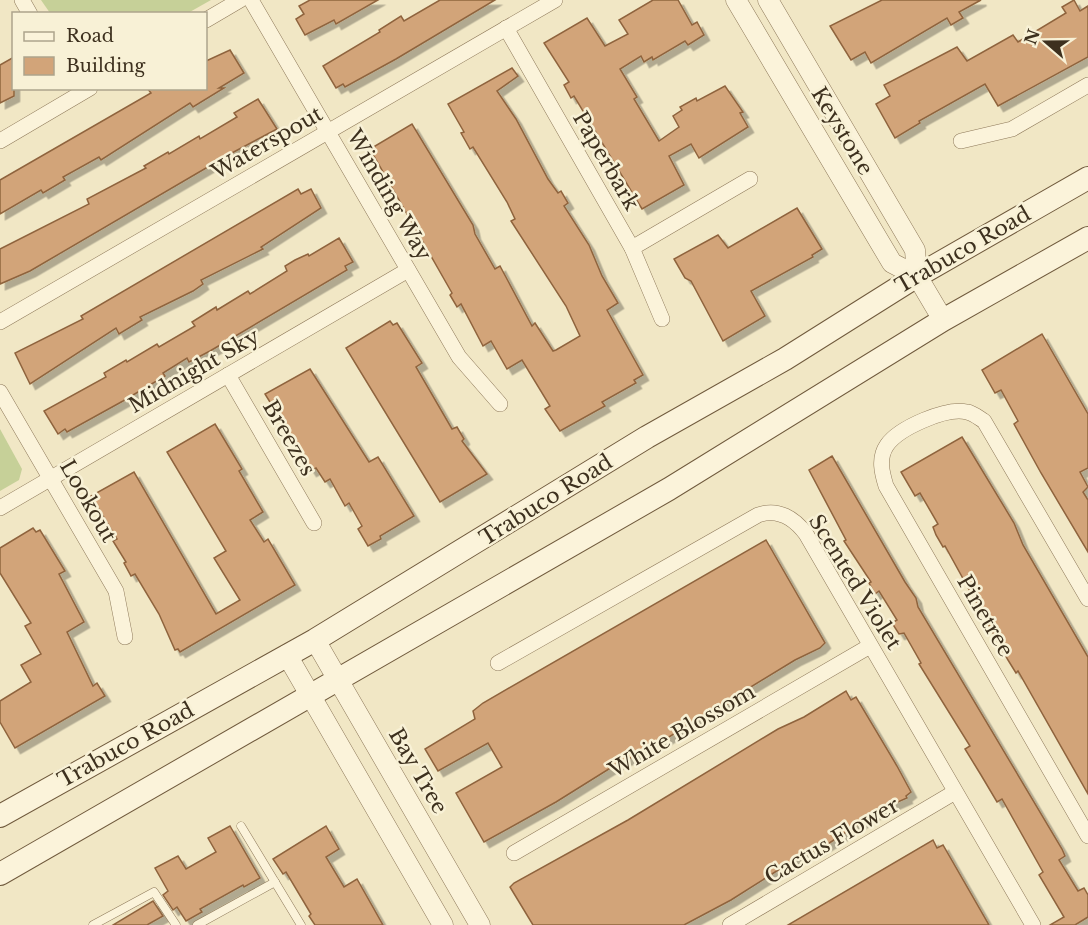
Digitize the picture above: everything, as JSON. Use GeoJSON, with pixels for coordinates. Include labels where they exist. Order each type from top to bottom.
{"type":"FeatureCollection","features":[{"type":"Feature","properties":{"kind":"main road","name":"Trabuco Road"},"geometry":{"type":"LineString","coordinates":[[0,816],[315,640],[647,437],[785,359],[917,276],[1088,178]]}},
{"type":"Feature","properties":{"kind":"main road"},"geometry":{"type":"LineString","coordinates":[[0,874],[669,489],[943,320],[1088,238]]}},
{"type":"Feature","properties":{"kind":"street"},"geometry":{"type":"LineString","coordinates":[[207,19],[240,0]]}},
{"type":"Feature","properties":{"kind":"street","name":"Winding Way"},"geometry":{"type":"LineString","coordinates":[[251,0],[459,357],[500,404]]}},
{"type":"Feature","properties":{"kind":"street","name":"Waterspout"},"geometry":{"type":"LineString","coordinates":[[0,322],[555,0]]}},
{"type":"Feature","properties":{"kind":"street","name":"Keystone"},"geometry":{"type":"LineString","coordinates":[[736,0],[892,263],[917,276]]}},
{"type":"Feature","properties":{"kind":"street","name":"Keystone"},"geometry":{"type":"LineString","coordinates":[[768,0],[915,250],[917,276],[943,320]]}},
{"type":"Feature","properties":{"kind":"street","name":"Paperbark"},"geometry":{"type":"LineString","coordinates":[[506,28],[632,248],[662,319]]}},
{"type":"Feature","properties":{"kind":"street"},"geometry":{"type":"LineString","coordinates":[[961,141],[1012,129],[1088,85]]}},
{"type":"Feature","properties":{"kind":"street"},"geometry":{"type":"LineString","coordinates":[[0,141],[81,91]]}},
{"type":"Feature","properties":{"kind":"street"},"geometry":{"type":"LineString","coordinates":[[632,248],[750,179]]}},
{"type":"Feature","properties":{"kind":"street","name":"Midnight Sky"},"geometry":{"type":"LineString","coordinates":[[0,508],[408,270]]}},
{"type":"Feature","properties":{"kind":"street","name":"Breezes"},"geometry":{"type":"LineString","coordinates":[[228,375],[314,523]]}},
{"type":"Feature","properties":{"kind":"street","name":"Lookout"},"geometry":{"type":"LineString","coordinates":[[0,392],[116,591],[125,637]]}},
{"type":"Feature","properties":{"kind":"street","name":"Pinetree"},"geometry":{"type":"LineString","coordinates":[[1088,599],[984,422],[969,412],[952,411],[897,435],[886,446],[881,470],[886,486],[1088,836]]}},
{"type":"Feature","properties":{"kind":"street","name":"Scented Violet"},"geometry":{"type":"LineString","coordinates":[[498,663],[766,512],[778,513],[798,523],[1033,925]]}},
{"type":"Feature","properties":{"kind":"street","name":"Bay Tree"},"geometry":{"type":"LineString","coordinates":[[315,640],[480,925]]}},
{"type":"Feature","properties":{"kind":"street","name":"White Blossom"},"geometry":{"type":"LineString","coordinates":[[514,853],[870,646]]}},
{"type":"Feature","properties":{"kind":"street"},"geometry":{"type":"LineString","coordinates":[[287,655],[443,925]]}},
{"type":"Feature","properties":{"kind":"street","name":"Cactus Flower"},"geometry":{"type":"LineString","coordinates":[[730,925],[955,792]]}},
{"type":"Feature","properties":{"kind":"lane"},"geometry":{"type":"LineString","coordinates":[[241,826],[301,925]]}},
{"type":"Feature","properties":{"kind":"lane"},"geometry":{"type":"LineString","coordinates":[[197,925],[275,882]]}},
{"type":"Feature","properties":{"kind":"lane"},"geometry":{"type":"LineString","coordinates":[[93,925],[154,892],[176,925]]}},
{"type":"Feature","properties":{"kind":"green space"},"geometry":{"type":"Polygon","coordinates":[[[41,0],[211,0],[190,12],[49,12],[41,0]]]}},
{"type":"Feature","properties":{"kind":"green space"},"geometry":{"type":"Polygon","coordinates":[[[0,429],[22,469],[19,480],[0,491],[0,429]]]}},
{"type":"Feature","properties":{"kind":"building"},"geometry":{"type":"Polygon","coordinates":[[[310,0],[378,0],[336,24],[334,20],[305,35],[296,19],[304,14],[299,6],[310,0]]]}},
{"type":"Feature","properties":{"kind":"building"},"geometry":{"type":"Polygon","coordinates":[[[440,0],[495,0],[396,59],[345,87],[343,84],[336,88],[323,66],[380,32],[379,30],[401,16],[404,21],[440,0]]]}},
{"type":"Feature","properties":{"kind":"building"},"geometry":{"type":"Polygon","coordinates":[[[653,0],[678,0],[692,25],[697,22],[704,35],[688,45],[685,41],[653,60],[652,57],[644,62],[641,56],[620,69],[637,97],[634,99],[659,141],[679,127],[673,116],[682,110],[680,107],[725,86],[743,112],[740,113],[748,127],[699,158],[691,144],[669,156],[684,185],[642,209],[574,96],[571,98],[564,85],[569,82],[544,43],[587,18],[605,46],[628,34],[619,20],[653,0]]]}},
{"type":"Feature","properties":{"kind":"building"},"geometry":{"type":"Polygon","coordinates":[[[882,0],[981,0],[959,12],[963,18],[951,25],[947,18],[871,63],[865,52],[851,60],[830,26],[882,0]]]}},
{"type":"Feature","properties":{"kind":"building"},"geometry":{"type":"Polygon","coordinates":[[[1074,0],[1080,11],[1088,6],[1088,57],[998,106],[985,84],[919,121],[920,123],[895,138],[876,104],[890,96],[884,85],[957,47],[967,61],[1013,35],[1018,42],[1066,13],[1062,7],[1074,0]]]}},
{"type":"Feature","properties":{"kind":"building"},"geometry":{"type":"Polygon","coordinates":[[[230,50],[244,73],[193,107],[190,103],[101,160],[99,157],[63,177],[65,180],[43,193],[41,190],[0,214],[0,180],[151,93],[149,90],[207,90],[207,61],[230,50]]]}},
{"type":"Feature","properties":{"kind":"building"},"geometry":{"type":"Polygon","coordinates":[[[12,58],[14,96],[0,103],[0,65],[12,58]]]}},
{"type":"Feature","properties":{"kind":"building"},"geometry":{"type":"Polygon","coordinates":[[[512,68],[518,76],[497,91],[516,119],[548,179],[558,193],[561,191],[568,203],[564,206],[589,245],[602,276],[618,303],[607,310],[643,375],[634,380],[636,383],[602,402],[605,406],[560,431],[545,409],[550,406],[522,360],[507,369],[491,341],[483,346],[461,304],[457,307],[450,295],[452,293],[370,149],[412,124],[473,225],[475,234],[495,269],[500,266],[532,326],[535,323],[553,351],[556,350],[580,336],[566,306],[511,221],[515,219],[507,202],[473,147],[470,149],[461,133],[464,132],[448,104],[512,68]]]}},
{"type":"Feature","properties":{"kind":"building"},"geometry":{"type":"Polygon","coordinates":[[[258,99],[277,129],[30,271],[0,284],[0,249],[89,204],[87,199],[146,168],[144,166],[168,152],[169,154],[199,136],[200,139],[237,117],[234,113],[258,99]]]}},
{"type":"Feature","properties":{"kind":"building"},"geometry":{"type":"Polygon","coordinates":[[[298,189],[301,194],[311,189],[321,208],[261,247],[263,249],[201,280],[203,284],[193,291],[140,317],[142,320],[119,334],[116,328],[30,384],[15,353],[83,319],[81,316],[298,189]]]}},
{"type":"Feature","properties":{"kind":"building"},"geometry":{"type":"Polygon","coordinates":[[[797,208],[822,249],[812,255],[813,257],[751,291],[765,316],[723,341],[691,281],[685,278],[674,259],[718,235],[728,248],[797,208]]]}},
{"type":"Feature","properties":{"kind":"building"},"geometry":{"type":"Polygon","coordinates":[[[339,238],[353,262],[345,266],[347,270],[210,351],[189,362],[187,358],[163,373],[165,376],[123,401],[67,432],[65,429],[58,434],[44,411],[106,377],[104,373],[126,360],[127,362],[157,344],[159,347],[195,326],[192,322],[216,307],[217,310],[248,291],[250,294],[287,271],[285,266],[308,254],[309,256],[339,238]]]}},
{"type":"Feature","properties":{"kind":"building"},"geometry":{"type":"Polygon","coordinates":[[[390,321],[393,325],[397,323],[422,363],[416,367],[452,429],[457,427],[464,439],[462,441],[487,474],[440,502],[346,348],[390,321]]]}},
{"type":"Feature","properties":{"kind":"building"},"geometry":{"type":"Polygon","coordinates":[[[1042,334],[1088,414],[1088,468],[1080,472],[1088,487],[1083,492],[1088,500],[1088,552],[1014,424],[1018,421],[1001,390],[995,393],[982,370],[1042,334]]]}},
{"type":"Feature","properties":{"kind":"building"},"geometry":{"type":"Polygon","coordinates":[[[310,369],[369,462],[378,457],[414,516],[380,536],[381,539],[368,546],[358,529],[362,526],[349,503],[345,506],[330,479],[325,482],[316,468],[311,471],[291,440],[286,428],[288,427],[275,405],[273,407],[265,394],[310,369]]]}},
{"type":"Feature","properties":{"kind":"building"},"geometry":{"type":"Polygon","coordinates":[[[215,424],[242,469],[239,471],[263,512],[250,520],[264,542],[268,539],[295,585],[180,652],[178,649],[175,650],[159,614],[135,574],[131,576],[124,563],[126,562],[113,541],[117,539],[91,496],[134,472],[216,614],[240,600],[214,558],[226,551],[167,452],[215,424]]]}},
{"type":"Feature","properties":{"kind":"building"},"geometry":{"type":"Polygon","coordinates":[[[962,437],[1014,523],[1023,545],[1088,657],[1088,794],[1018,671],[1016,673],[1008,660],[945,546],[943,547],[936,535],[933,527],[938,524],[920,493],[915,496],[901,472],[962,437]]]}},
{"type":"Feature","properties":{"kind":"building"},"geometry":{"type":"Polygon","coordinates":[[[832,456],[916,598],[918,607],[1062,849],[1065,856],[1059,860],[1078,891],[1084,888],[1088,895],[1088,917],[1075,925],[1050,925],[1064,917],[1039,875],[1043,872],[1002,799],[997,802],[965,749],[970,746],[919,664],[921,663],[904,633],[899,634],[892,623],[897,620],[879,591],[875,594],[869,583],[871,582],[844,541],[846,540],[809,470],[832,456]]]}},
{"type":"Feature","properties":{"kind":"building"},"geometry":{"type":"Polygon","coordinates":[[[33,528],[36,532],[40,530],[65,571],[59,574],[84,622],[67,632],[93,686],[97,683],[105,696],[15,748],[0,722],[0,701],[31,682],[21,665],[41,654],[25,626],[31,623],[0,573],[0,548],[33,528]]]}},
{"type":"Feature","properties":{"kind":"building"},"geometry":{"type":"Polygon","coordinates":[[[766,540],[825,643],[731,699],[733,701],[676,730],[677,732],[645,752],[620,762],[556,802],[484,842],[456,793],[502,767],[488,743],[438,771],[425,749],[475,719],[473,711],[483,703],[766,540]]]}},
{"type":"Feature","properties":{"kind":"building"},"geometry":{"type":"Polygon","coordinates":[[[846,691],[851,700],[856,697],[897,766],[911,792],[906,796],[907,798],[882,809],[820,849],[794,860],[731,900],[684,925],[533,925],[510,887],[514,883],[628,820],[778,729],[804,717],[846,691]]]}},
{"type":"Feature","properties":{"kind":"building"},"geometry":{"type":"Polygon","coordinates":[[[230,826],[260,878],[200,909],[202,912],[186,921],[177,907],[173,910],[163,895],[168,891],[155,868],[178,856],[186,869],[216,852],[208,838],[230,826]]]}},
{"type":"Feature","properties":{"kind":"building"},"geometry":{"type":"Polygon","coordinates":[[[326,826],[339,849],[326,857],[344,887],[357,879],[383,925],[315,925],[286,872],[283,874],[273,859],[326,826]]]}},
{"type":"Feature","properties":{"kind":"building"},"geometry":{"type":"Polygon","coordinates":[[[933,840],[937,848],[943,845],[989,925],[788,925],[933,840]]]}},
{"type":"Feature","properties":{"kind":"building"},"geometry":{"type":"Polygon","coordinates":[[[153,901],[163,916],[147,925],[113,925],[153,901]]]}}]}
